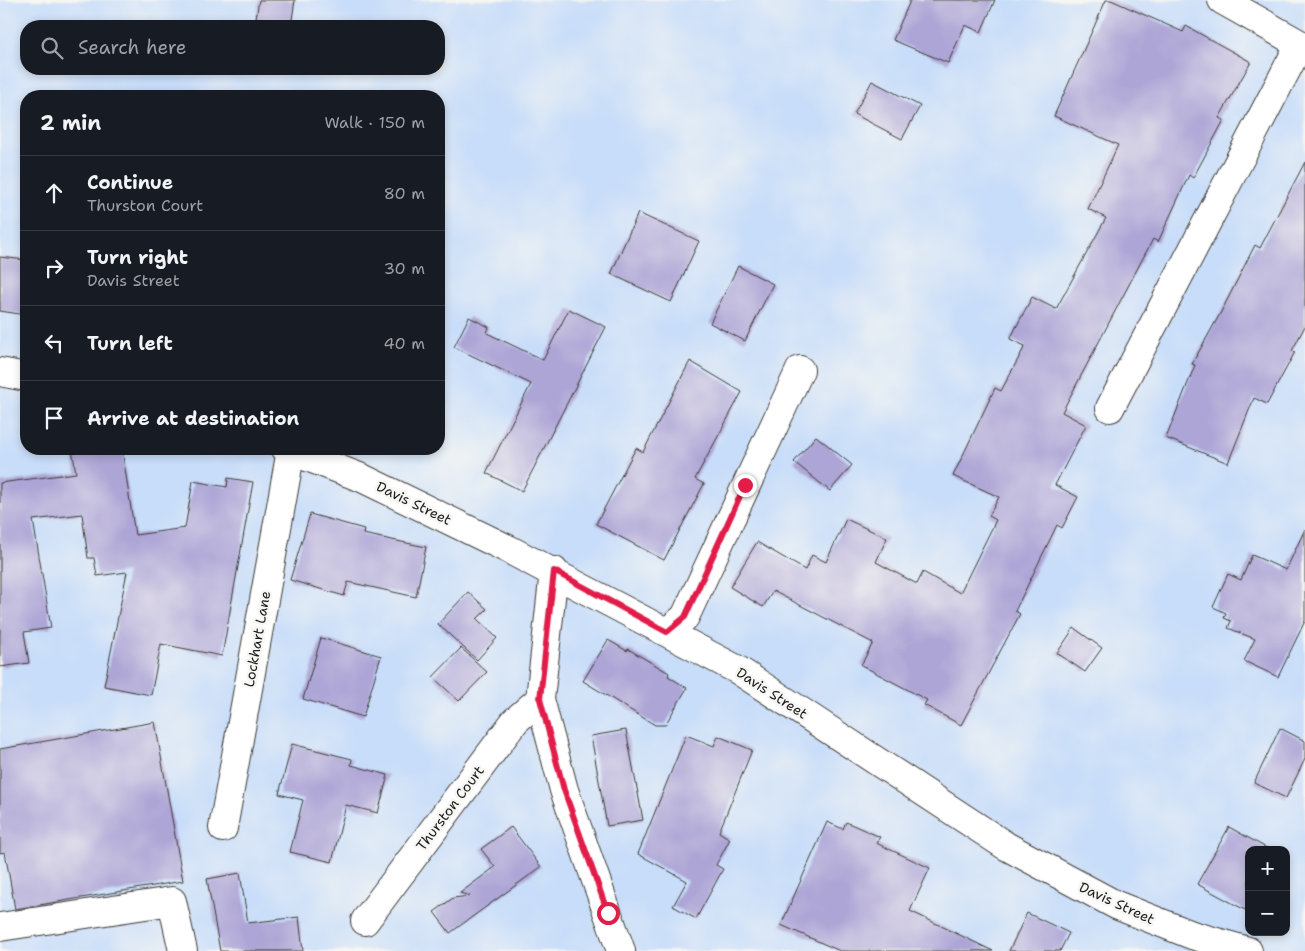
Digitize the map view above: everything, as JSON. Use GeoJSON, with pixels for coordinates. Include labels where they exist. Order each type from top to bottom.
{"type":"FeatureCollection","features":[{"type":"Feature","properties":{"kind":"street"},"geometry":{"type":"LineString","coordinates":[[1110,408],[1303,45],[1222,0]]}},
{"type":"Feature","properties":{"kind":"street"},"geometry":{"type":"LineString","coordinates":[[667,632],[685,617],[800,370]]}},
{"type":"Feature","properties":{"kind":"street"},"geometry":{"type":"LineString","coordinates":[[0,372],[20,376]]}},
{"type":"Feature","properties":{"kind":"street","name":"Lockhart Lane"},"geometry":{"type":"LineString","coordinates":[[224,828],[287,455]]}},
{"type":"Feature","properties":{"kind":"street","name":"Davis Street"},"geometry":{"type":"LineString","coordinates":[[301,455],[362,478],[554,571],[667,632],[762,685],[1006,846],[1116,905],[1192,935],[1248,951]]}},
{"type":"Feature","properties":{"kind":"street"},"geometry":{"type":"LineString","coordinates":[[554,571],[540,699],[564,790],[621,951]]}},
{"type":"Feature","properties":{"kind":"street","name":"Thurston Court"},"geometry":{"type":"LineString","coordinates":[[365,921],[515,721],[540,699]]}},
{"type":"Feature","properties":{"kind":"street"},"geometry":{"type":"LineString","coordinates":[[0,927],[172,901],[183,951]]}},
{"type":"Feature","properties":{"kind":"shaded area"},"geometry":{"type":"Polygon","coordinates":[[[0,0],[1305,0],[1305,951],[0,951],[0,0]]]}},
{"type":"Feature","properties":{"kind":"building"},"geometry":{"type":"Polygon","coordinates":[[[259,0],[295,0],[292,20],[256,20],[259,0]]]}},
{"type":"Feature","properties":{"kind":"building"},"geometry":{"type":"Polygon","coordinates":[[[908,0],[995,0],[981,32],[965,25],[948,63],[893,40],[910,1],[908,0]]]}},
{"type":"Feature","properties":{"kind":"building"},"geometry":{"type":"Polygon","coordinates":[[[1106,0],[1111,0],[1183,32],[1186,26],[1251,62],[1219,118],[1224,120],[1193,178],[1189,175],[1158,242],[1153,239],[1062,412],[1086,425],[1055,485],[1078,497],[1062,528],[1057,525],[1015,611],[1020,614],[961,725],[924,705],[927,700],[861,665],[873,643],[773,591],[763,607],[730,587],[757,542],[805,570],[812,555],[826,562],[846,519],[887,538],[876,562],[917,584],[923,572],[960,593],[996,520],[989,516],[999,497],[953,476],[995,388],[1001,391],[1025,346],[1010,339],[1032,297],[1056,309],[1106,218],[1088,209],[1118,145],[1054,116],[1106,0]]]}},
{"type":"Feature","properties":{"kind":"building"},"geometry":{"type":"Polygon","coordinates":[[[872,81],[920,106],[902,139],[854,114],[872,81]]]}},
{"type":"Feature","properties":{"kind":"building"},"geometry":{"type":"Polygon","coordinates":[[[1305,162],[1305,326],[1292,351],[1295,352],[1267,404],[1254,398],[1228,463],[1166,438],[1195,365],[1192,364],[1255,245],[1260,248],[1305,162]]]}},
{"type":"Feature","properties":{"kind":"building"},"geometry":{"type":"Polygon","coordinates":[[[638,213],[699,241],[671,302],[611,274],[638,213]]]}},
{"type":"Feature","properties":{"kind":"building"},"geometry":{"type":"Polygon","coordinates":[[[0,257],[20,259],[20,314],[0,311],[0,257]]]}},
{"type":"Feature","properties":{"kind":"building"},"geometry":{"type":"Polygon","coordinates":[[[738,266],[773,284],[745,341],[710,323],[738,266]]]}},
{"type":"Feature","properties":{"kind":"building"},"geometry":{"type":"Polygon","coordinates":[[[569,309],[606,327],[522,491],[486,473],[531,384],[454,347],[469,317],[489,327],[487,333],[543,360],[569,309]]]}},
{"type":"Feature","properties":{"kind":"building"},"geometry":{"type":"Polygon","coordinates":[[[690,361],[742,392],[695,479],[704,484],[664,560],[596,524],[636,448],[643,452],[690,361]]]}},
{"type":"Feature","properties":{"kind":"building"},"geometry":{"type":"Polygon","coordinates":[[[816,436],[852,465],[830,491],[794,462],[816,436]]]}},
{"type":"Feature","properties":{"kind":"building"},"geometry":{"type":"Polygon","coordinates":[[[73,455],[123,455],[135,535],[185,528],[193,481],[227,487],[228,478],[253,482],[222,656],[161,644],[151,695],[104,686],[127,572],[97,576],[94,558],[88,558],[82,514],[33,520],[51,628],[24,632],[29,663],[0,667],[0,483],[76,473],[73,455]]]}},
{"type":"Feature","properties":{"kind":"building"},"geometry":{"type":"Polygon","coordinates":[[[310,514],[364,529],[363,534],[426,547],[416,597],[348,582],[344,596],[290,580],[310,514]]]}},
{"type":"Feature","properties":{"kind":"building"},"geometry":{"type":"Polygon","coordinates":[[[1305,529],[1305,621],[1278,677],[1244,661],[1255,639],[1228,628],[1231,621],[1224,618],[1226,613],[1213,607],[1228,574],[1241,580],[1252,555],[1286,570],[1305,529]]]}},
{"type":"Feature","properties":{"kind":"building"},"geometry":{"type":"Polygon","coordinates":[[[468,592],[487,609],[477,619],[497,638],[477,660],[438,624],[468,592]]]}},
{"type":"Feature","properties":{"kind":"building"},"geometry":{"type":"Polygon","coordinates":[[[1074,628],[1102,648],[1085,672],[1057,653],[1074,628]]]}},
{"type":"Feature","properties":{"kind":"building"},"geometry":{"type":"Polygon","coordinates":[[[321,638],[381,656],[363,717],[303,699],[321,638]]]}},
{"type":"Feature","properties":{"kind":"building"},"geometry":{"type":"Polygon","coordinates":[[[608,640],[627,651],[628,649],[669,673],[668,676],[687,688],[665,725],[655,725],[583,681],[608,640]]]}},
{"type":"Feature","properties":{"kind":"building"},"geometry":{"type":"Polygon","coordinates":[[[461,648],[487,672],[459,701],[433,677],[461,648]]]}},
{"type":"Feature","properties":{"kind":"building"},"geometry":{"type":"Polygon","coordinates":[[[155,722],[183,881],[15,909],[5,852],[0,853],[0,749],[155,722]]]}},
{"type":"Feature","properties":{"kind":"building"},"geometry":{"type":"Polygon","coordinates":[[[1280,728],[1305,741],[1305,759],[1286,798],[1254,783],[1280,728]]]}},
{"type":"Feature","properties":{"kind":"building"},"geometry":{"type":"Polygon","coordinates":[[[626,730],[643,820],[607,826],[591,736],[626,730]]]}},
{"type":"Feature","properties":{"kind":"building"},"geometry":{"type":"Polygon","coordinates":[[[686,735],[714,746],[718,736],[752,750],[719,832],[730,839],[716,865],[723,869],[696,919],[673,906],[687,881],[638,854],[686,735]]]}},
{"type":"Feature","properties":{"kind":"building"},"geometry":{"type":"Polygon","coordinates":[[[292,744],[352,759],[351,765],[388,775],[378,813],[346,805],[332,862],[290,852],[303,800],[279,794],[292,744]]]}},
{"type":"Feature","properties":{"kind":"building"},"geometry":{"type":"Polygon","coordinates":[[[827,822],[843,829],[846,822],[880,837],[876,843],[930,868],[910,911],[993,951],[840,951],[781,925],[827,822]]]}},
{"type":"Feature","properties":{"kind":"building"},"geometry":{"type":"Polygon","coordinates":[[[511,827],[541,867],[450,933],[434,912],[453,898],[470,896],[460,893],[495,867],[481,849],[511,827]]]}},
{"type":"Feature","properties":{"kind":"building"},"geometry":{"type":"Polygon","coordinates":[[[1229,827],[1263,846],[1245,846],[1245,910],[1197,884],[1229,827]]]}},
{"type":"Feature","properties":{"kind":"building"},"geometry":{"type":"Polygon","coordinates":[[[240,873],[248,923],[299,917],[303,951],[220,951],[207,879],[240,873]]]}},
{"type":"Feature","properties":{"kind":"building"},"geometry":{"type":"Polygon","coordinates":[[[1027,913],[1069,933],[1060,951],[1009,951],[1027,913]]]}},
{"type":"Feature","properties":{"kind":"route"},"geometry":{"type":"LineString","coordinates":[[608,913],[564,790],[540,699],[554,571],[667,632],[685,617],[745,485]]}}]}
